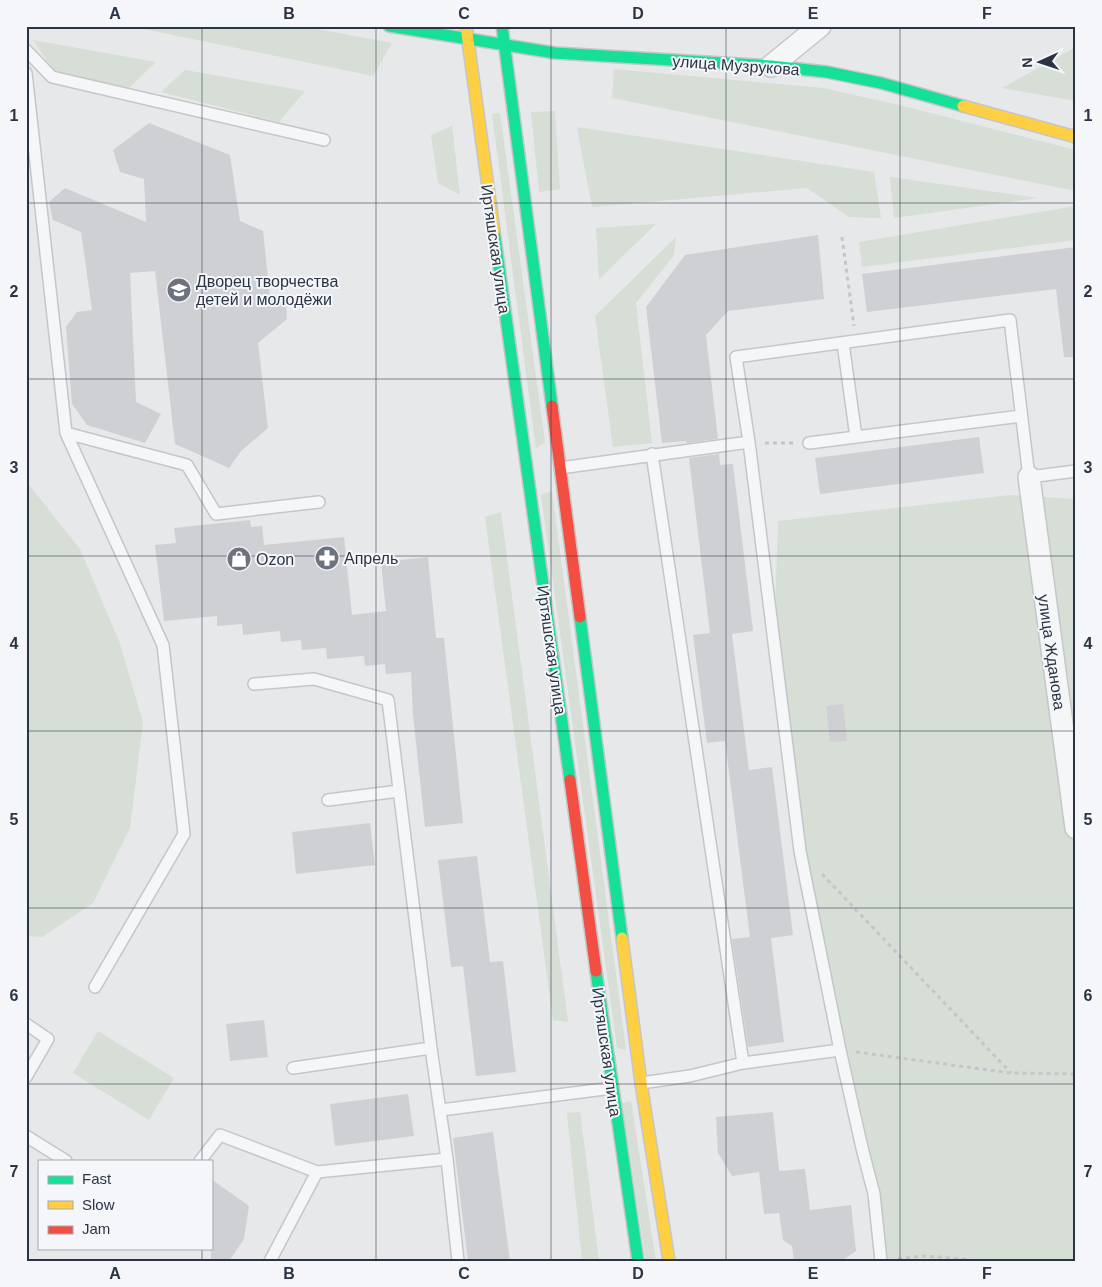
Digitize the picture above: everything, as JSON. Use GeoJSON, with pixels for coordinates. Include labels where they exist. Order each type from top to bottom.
{"type":"FeatureCollection","features":[{"type":"Feature","properties":{"kind":"street","name":"улица Музрукова"},"geometry":{"type":"LineString","coordinates":[[389,26],[555,53],[771,66],[827,72],[881,83],[1076,137]]}},
{"type":"Feature","properties":{"kind":"street","name":"Иртяшская улица"},"geometry":{"type":"LineString","coordinates":[[466,26],[477,112],[627,1086],[669,1261]]}},
{"type":"Feature","properties":{"kind":"street","name":"Иртяшская улица"},"geometry":{"type":"LineString","coordinates":[[502,26],[556,468],[627,1086],[638,1261]]}},
{"type":"Feature","properties":{"kind":"street"},"geometry":{"type":"LineString","coordinates":[[771,66],[820,26]]}},
{"type":"Feature","properties":{"kind":"street","name":"улица Жданова"},"geometry":{"type":"LineString","coordinates":[[1029,477],[1076,828]]}},
{"type":"Feature","properties":{"kind":"lane"},"geometry":{"type":"LineString","coordinates":[[26,50],[52,77],[324,140]]}},
{"type":"Feature","properties":{"kind":"lane"},"geometry":{"type":"LineString","coordinates":[[26,73],[66,433],[163,645],[184,834],[95,987]]}},
{"type":"Feature","properties":{"kind":"lane"},"geometry":{"type":"LineString","coordinates":[[881,1261],[874,1194],[840,1050],[800,852],[749,442],[736,357],[1010,320],[1029,477],[1076,471]]}},
{"type":"Feature","properties":{"kind":"lane"},"geometry":{"type":"LineString","coordinates":[[843,343],[856,438]]}},
{"type":"Feature","properties":{"kind":"lane"},"geometry":{"type":"LineString","coordinates":[[809,443],[1021,416]]}},
{"type":"Feature","properties":{"kind":"lane"},"geometry":{"type":"LineString","coordinates":[[66,433],[187,465],[216,514],[319,502]]}},
{"type":"Feature","properties":{"kind":"lane"},"geometry":{"type":"LineString","coordinates":[[556,468],[749,442]]}},
{"type":"Feature","properties":{"kind":"lane"},"geometry":{"type":"LineString","coordinates":[[652,454],[744,1064]]}},
{"type":"Feature","properties":{"kind":"lane"},"geometry":{"type":"LineString","coordinates":[[254,684],[314,679],[388,700],[431,1048],[447,1158],[458,1261]]}},
{"type":"Feature","properties":{"kind":"lane"},"geometry":{"type":"LineString","coordinates":[[328,800],[399,791]]}},
{"type":"Feature","properties":{"kind":"lane"},"geometry":{"type":"LineString","coordinates":[[26,1024],[48,1038],[26,1077]]}},
{"type":"Feature","properties":{"kind":"lane"},"geometry":{"type":"LineString","coordinates":[[293,1068],[431,1048]]}},
{"type":"Feature","properties":{"kind":"lane"},"geometry":{"type":"LineString","coordinates":[[440,1110],[627,1086],[690,1076],[744,1064],[840,1050]]}},
{"type":"Feature","properties":{"kind":"lane"},"geometry":{"type":"LineString","coordinates":[[201,1160],[220,1135],[317,1172],[447,1158]]}},
{"type":"Feature","properties":{"kind":"lane"},"geometry":{"type":"LineString","coordinates":[[26,1136],[64,1160]]}},
{"type":"Feature","properties":{"kind":"lane"},"geometry":{"type":"LineString","coordinates":[[270,1261],[317,1172]]}},
{"type":"Feature","properties":{"kind":"path"},"geometry":{"type":"LineString","coordinates":[[842,237],[856,341]]}},
{"type":"Feature","properties":{"kind":"path"},"geometry":{"type":"LineString","coordinates":[[749,442],[809,443]]}},
{"type":"Feature","properties":{"kind":"path"},"geometry":{"type":"LineString","coordinates":[[800,852],[1011,1073]]}},
{"type":"Feature","properties":{"kind":"path"},"geometry":{"type":"LineString","coordinates":[[840,1050],[1011,1073],[1076,1074]]}},
{"type":"Feature","properties":{"kind":"path"},"geometry":{"type":"LineString","coordinates":[[881,1261],[921,1256],[969,1261]]}},
{"type":"Feature","properties":{"kind":"shaded area"},"geometry":{"type":"Polygon","coordinates":[[[129,26],[301,26],[392,43],[373,76],[129,26]]]}},
{"type":"Feature","properties":{"kind":"shaded area"},"geometry":{"type":"Polygon","coordinates":[[[33,40],[156,62],[127,90],[55,73],[33,40]]]}},
{"type":"Feature","properties":{"kind":"shaded area"},"geometry":{"type":"Polygon","coordinates":[[[1076,47],[1076,101],[1002,88],[1076,47]]]}},
{"type":"Feature","properties":{"kind":"shaded area"},"geometry":{"type":"Polygon","coordinates":[[[614,69],[823,88],[895,104],[1076,150],[1076,191],[612,98],[614,69]]]}},
{"type":"Feature","properties":{"kind":"shaded area"},"geometry":{"type":"Polygon","coordinates":[[[185,70],[305,91],[279,122],[161,92],[185,70]]]}},
{"type":"Feature","properties":{"kind":"shaded area"},"geometry":{"type":"Polygon","coordinates":[[[555,111],[560,189],[539,192],[531,112],[555,111]]]}},
{"type":"Feature","properties":{"kind":"shaded area"},"geometry":{"type":"Polygon","coordinates":[[[500,113],[545,442],[536,449],[492,114],[500,113]]]}},
{"type":"Feature","properties":{"kind":"shaded area"},"geometry":{"type":"Polygon","coordinates":[[[452,126],[460,195],[438,183],[431,135],[452,126]]]}},
{"type":"Feature","properties":{"kind":"shaded area"},"geometry":{"type":"Polygon","coordinates":[[[577,127],[874,172],[881,218],[849,217],[807,188],[592,207],[577,127]]]}},
{"type":"Feature","properties":{"kind":"shaded area"},"geometry":{"type":"Polygon","coordinates":[[[890,177],[1037,198],[894,218],[890,177]]]}},
{"type":"Feature","properties":{"kind":"shaded area"},"geometry":{"type":"Polygon","coordinates":[[[1076,206],[1076,240],[862,267],[859,242],[1076,206]]]}},
{"type":"Feature","properties":{"kind":"shaded area"},"geometry":{"type":"Polygon","coordinates":[[[656,224],[599,279],[596,228],[656,224]]]}},
{"type":"Feature","properties":{"kind":"shaded area"},"geometry":{"type":"Polygon","coordinates":[[[676,237],[674,255],[636,303],[652,443],[613,447],[595,316],[676,237]]]}},
{"type":"Feature","properties":{"kind":"shaded area"},"geometry":{"type":"Polygon","coordinates":[[[26,481],[80,549],[119,641],[143,722],[130,828],[93,903],[42,937],[26,936],[26,481]]]}},
{"type":"Feature","properties":{"kind":"shaded area"},"geometry":{"type":"Polygon","coordinates":[[[552,491],[626,1050],[617,1048],[541,495],[552,491]]]}},
{"type":"Feature","properties":{"kind":"shaded area"},"geometry":{"type":"Polygon","coordinates":[[[1011,495],[1076,499],[1076,1261],[881,1261],[800,851],[774,644],[778,521],[1011,495]]]}},
{"type":"Feature","properties":{"kind":"shaded area"},"geometry":{"type":"Polygon","coordinates":[[[501,512],[568,1022],[553,1020],[485,517],[501,512]]]}},
{"type":"Feature","properties":{"kind":"shaded area"},"geometry":{"type":"Polygon","coordinates":[[[98,1031],[174,1078],[149,1120],[73,1073],[98,1031]]]}},
{"type":"Feature","properties":{"kind":"shaded area"},"geometry":{"type":"Polygon","coordinates":[[[631,1101],[656,1261],[646,1261],[622,1103],[631,1101]]]}},
{"type":"Feature","properties":{"kind":"shaded area"},"geometry":{"type":"Polygon","coordinates":[[[580,1112],[599,1261],[582,1261],[567,1113],[580,1112]]]}},
{"type":"Feature","properties":{"kind":"building","name":"Дворец творчества детей и молодёжи"},"geometry":{"type":"Polygon","coordinates":[[[149,123],[230,155],[240,221],[263,231],[270,298],[286,305],[287,319],[258,343],[268,428],[241,451],[229,468],[175,444],[155,271],[130,273],[136,402],[161,414],[145,443],[87,425],[72,404],[66,327],[77,312],[92,310],[81,232],[53,220],[49,202],[65,188],[146,222],[144,179],[120,172],[113,150],[149,123]]]}},
{"type":"Feature","properties":{"kind":"building"},"geometry":{"type":"Polygon","coordinates":[[[818,235],[824,299],[728,311],[706,335],[718,439],[687,443],[686,441],[662,443],[646,307],[685,255],[818,235]]]}},
{"type":"Feature","properties":{"kind":"building"},"geometry":{"type":"Polygon","coordinates":[[[1076,247],[1076,357],[1064,357],[1056,289],[867,312],[862,274],[1076,247]]]}},
{"type":"Feature","properties":{"kind":"building"},"geometry":{"type":"Polygon","coordinates":[[[979,437],[984,473],[820,494],[815,458],[979,437]]]}},
{"type":"Feature","properties":{"kind":"building"},"geometry":{"type":"Polygon","coordinates":[[[719,454],[720,465],[733,464],[753,631],[732,634],[749,770],[772,767],[793,935],[771,938],[784,1042],[748,1047],[732,939],[750,937],[725,741],[707,743],[693,635],[710,633],[689,458],[719,454]]]}},
{"type":"Feature","properties":{"kind":"building"},"geometry":{"type":"Polygon","coordinates":[[[250,520],[251,527],[262,526],[264,545],[344,537],[352,615],[386,611],[381,562],[428,557],[436,638],[444,638],[463,823],[425,827],[413,715],[411,672],[386,674],[385,664],[365,666],[364,656],[327,659],[326,648],[302,650],[301,640],[281,642],[280,631],[243,635],[242,624],[217,626],[217,616],[164,621],[155,545],[176,543],[174,528],[250,520]]]}},
{"type":"Feature","properties":{"kind":"building"},"geometry":{"type":"Polygon","coordinates":[[[843,704],[847,741],[830,742],[826,706],[843,704]]]}},
{"type":"Feature","properties":{"kind":"building"},"geometry":{"type":"Polygon","coordinates":[[[370,823],[375,865],[296,874],[292,832],[370,823]]]}},
{"type":"Feature","properties":{"kind":"building"},"geometry":{"type":"Polygon","coordinates":[[[477,856],[490,962],[503,961],[516,1072],[476,1076],[463,966],[451,967],[438,860],[477,856]]]}},
{"type":"Feature","properties":{"kind":"building"},"geometry":{"type":"Polygon","coordinates":[[[264,1020],[268,1057],[230,1061],[226,1024],[264,1020]]]}},
{"type":"Feature","properties":{"kind":"building"},"geometry":{"type":"Polygon","coordinates":[[[408,1094],[414,1136],[335,1146],[330,1104],[408,1094]]]}},
{"type":"Feature","properties":{"kind":"building"},"geometry":{"type":"Polygon","coordinates":[[[773,1112],[779,1171],[805,1169],[810,1210],[851,1205],[856,1251],[841,1261],[794,1261],[792,1246],[783,1240],[779,1213],[764,1214],[759,1172],[732,1176],[718,1153],[716,1117],[773,1112]]]}},
{"type":"Feature","properties":{"kind":"building"},"geometry":{"type":"Polygon","coordinates":[[[493,1132],[510,1261],[468,1261],[453,1138],[493,1132]]]}},
{"type":"Feature","properties":{"kind":"building"},"geometry":{"type":"Polygon","coordinates":[[[212,1180],[249,1206],[244,1239],[229,1261],[211,1261],[212,1180]]]}},
{"type":"Feature","properties":{"kind":"traffic: fast"},"geometry":{"type":"LineString","coordinates":[[389,26],[555,53],[771,66],[827,72],[881,83],[963,106]]}},
{"type":"Feature","properties":{"kind":"traffic: fast"},"geometry":{"type":"LineString","coordinates":[[502,26],[552,406]]}},
{"type":"Feature","properties":{"kind":"traffic: fast"},"geometry":{"type":"LineString","coordinates":[[494,231],[570,780]]}},
{"type":"Feature","properties":{"kind":"traffic: fast"},"geometry":{"type":"LineString","coordinates":[[580,617],[622,938]]}},
{"type":"Feature","properties":{"kind":"traffic: fast"},"geometry":{"type":"LineString","coordinates":[[596,971],[638,1261]]}},
{"type":"Feature","properties":{"kind":"traffic: slow"},"geometry":{"type":"LineString","coordinates":[[466,26],[494,231]]}},
{"type":"Feature","properties":{"kind":"traffic: slow"},"geometry":{"type":"LineString","coordinates":[[963,106],[1076,137]]}},
{"type":"Feature","properties":{"kind":"traffic: slow"},"geometry":{"type":"LineString","coordinates":[[622,938],[641,1083],[669,1261]]}},
{"type":"Feature","properties":{"kind":"traffic: jam"},"geometry":{"type":"LineString","coordinates":[[552,406],[580,617]]}},
{"type":"Feature","properties":{"kind":"traffic: jam"},"geometry":{"type":"LineString","coordinates":[[570,780],[596,971]]}},
{"type":"Feature","properties":{"kind":"place","name":"Дворец творчества детей и молодёжи"},"geometry":{"type":"Point","coordinates":[179,290]}},
{"type":"Feature","properties":{"kind":"place","name":"Апрель"},"geometry":{"type":"Point","coordinates":[327,558]}},
{"type":"Feature","properties":{"kind":"place","name":"Ozon"},"geometry":{"type":"Point","coordinates":[239,559]}}]}
